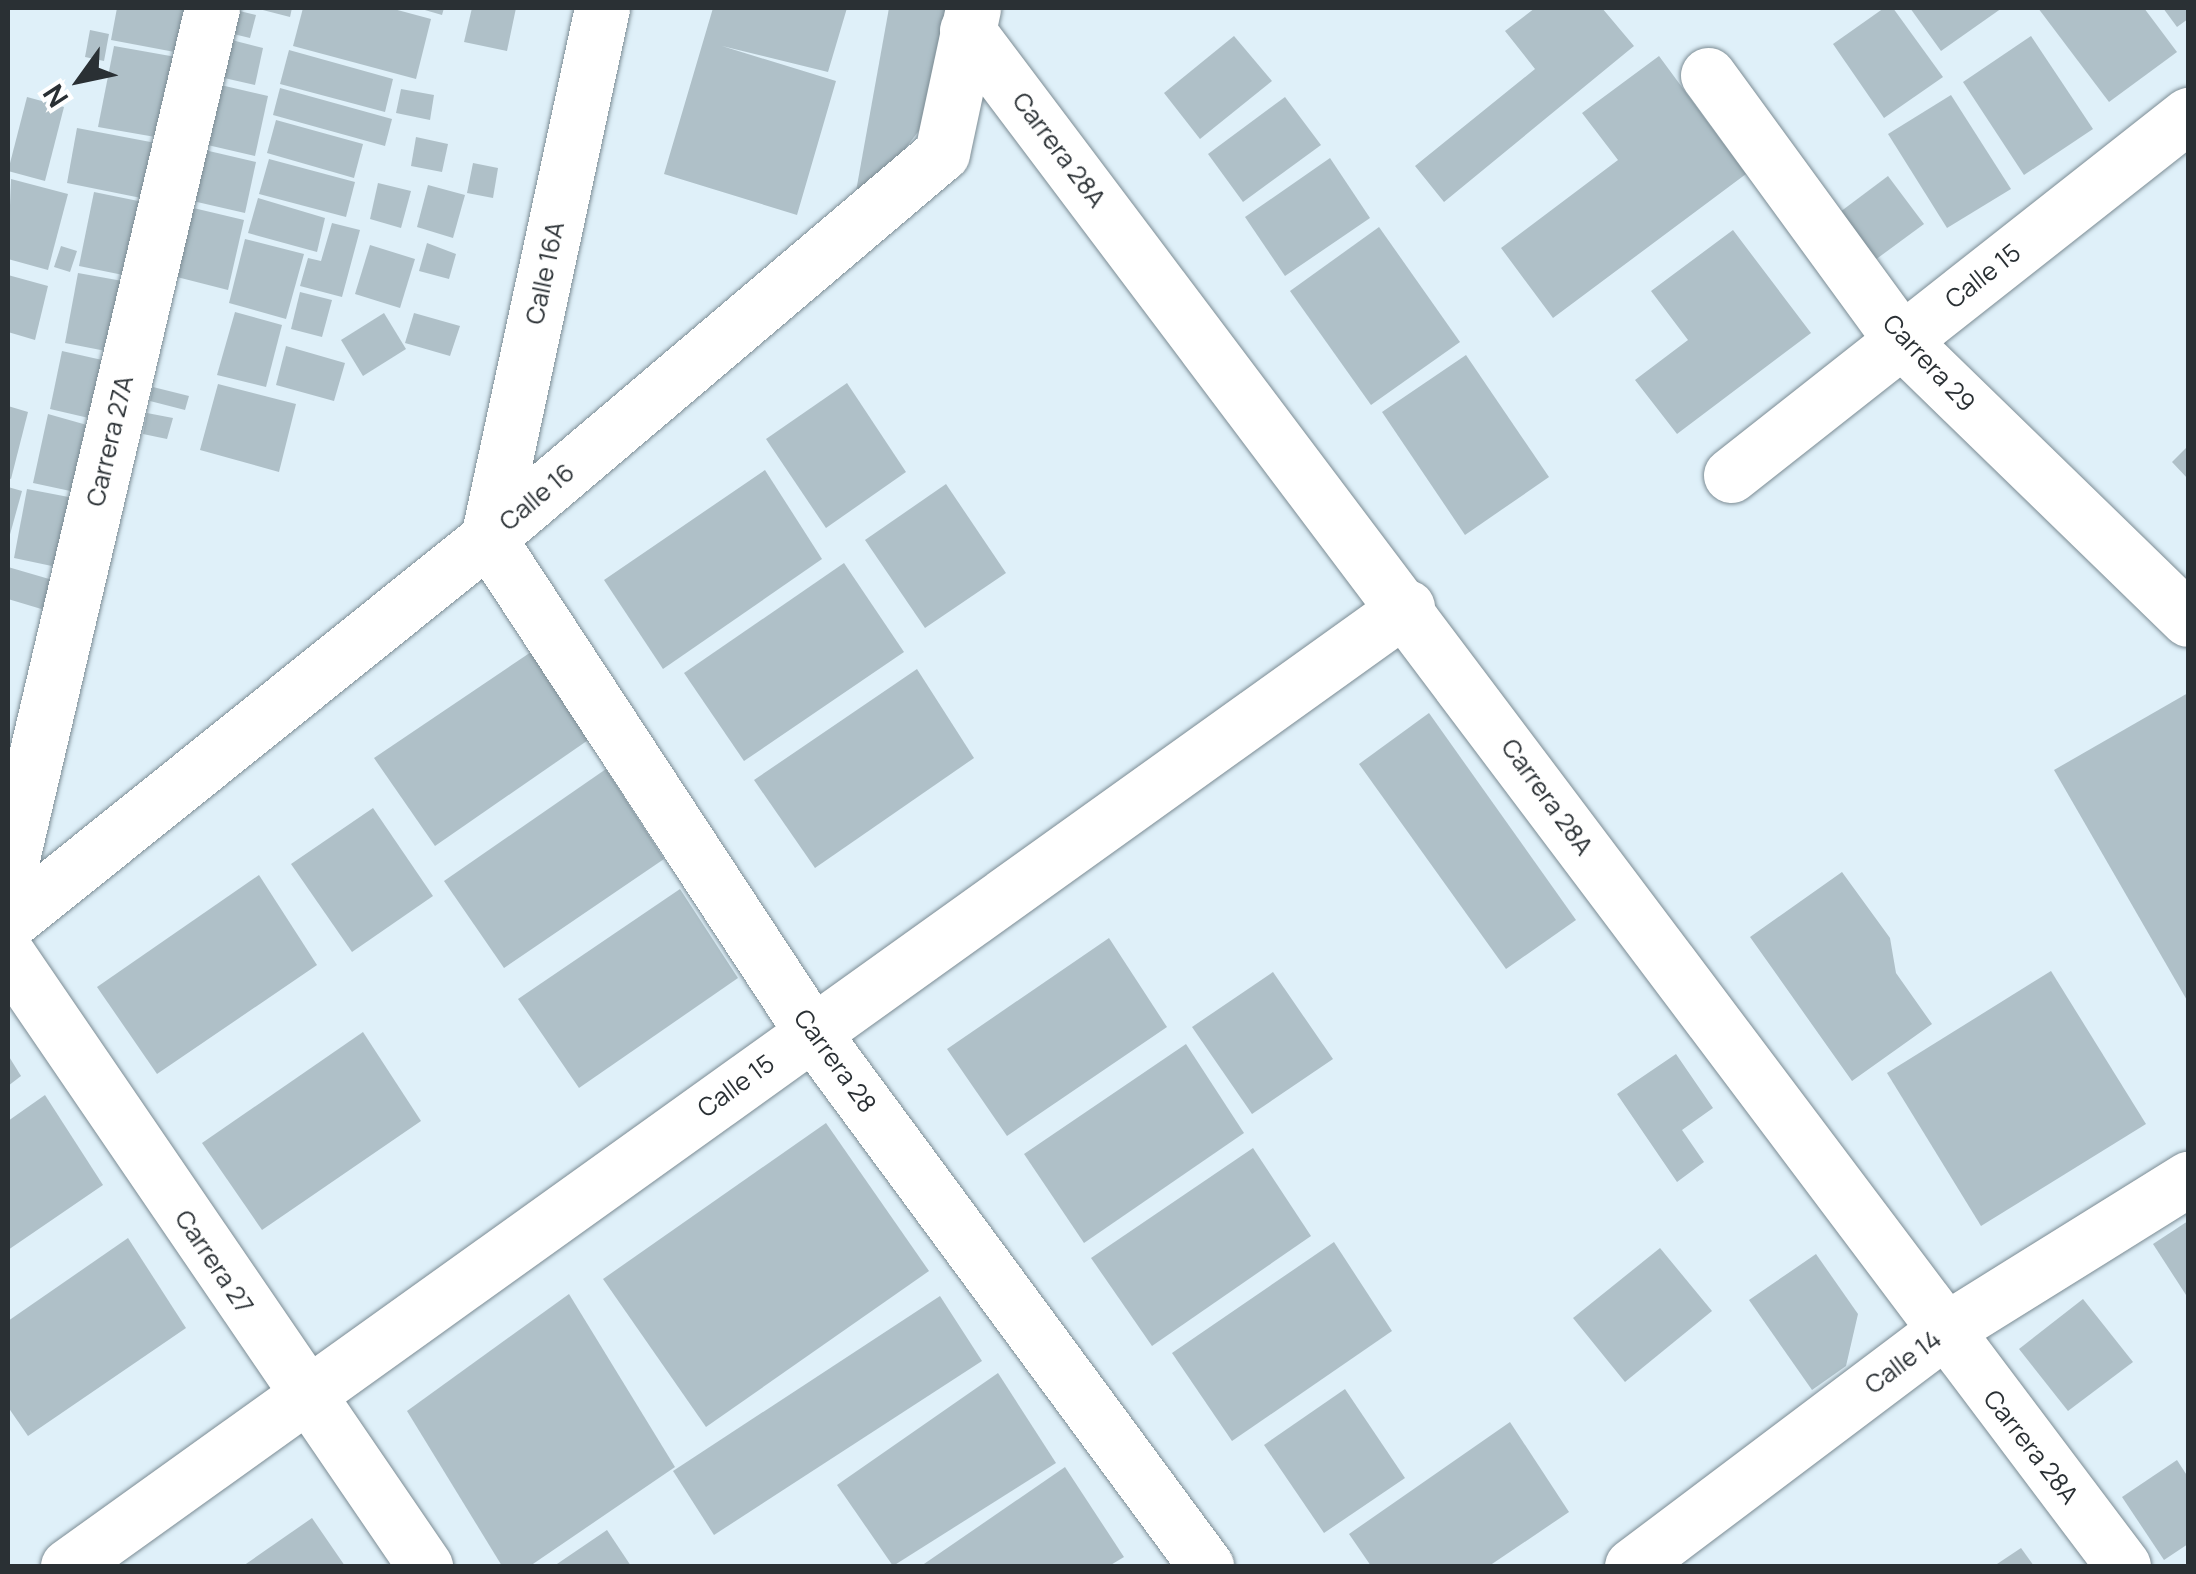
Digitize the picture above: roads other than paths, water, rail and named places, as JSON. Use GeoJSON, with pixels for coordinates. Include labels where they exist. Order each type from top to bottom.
{"type":"FeatureCollection","features":[{"type":"Feature","properties":{"kind":"street","name":"Carrera 27A"},"geometry":{"type":"LineString","coordinates":[[8,875],[212,8]]}},
{"type":"Feature","properties":{"kind":"street","name":"Calle 16A"},"geometry":{"type":"LineString","coordinates":[[488,538],[602,8]]}},
{"type":"Feature","properties":{"kind":"street","name":"Calle 16"},"geometry":{"type":"LineString","coordinates":[[8,923],[488,538],[942,153],[970,19]]}},
{"type":"Feature","properties":{"kind":"street","name":"Carrera 28A"},"geometry":{"type":"LineString","coordinates":[[970,19],[1942,1332],[2123,1566]]}},
{"type":"Feature","properties":{"kind":"street","name":"Carrera 29"},"geometry":{"type":"LineString","coordinates":[[1708,75],[1901,340],[2188,619]]}},
{"type":"Feature","properties":{"kind":"street","name":"Calle 15"},"geometry":{"type":"LineString","coordinates":[[1731,475],[2188,115]]}},
{"type":"Feature","properties":{"kind":"street","name":"Carrera 28"},"geometry":{"type":"LineString","coordinates":[[488,538],[812,1032],[1206,1566]]}},
{"type":"Feature","properties":{"kind":"street","name":"Calle 15"},"geometry":{"type":"LineString","coordinates":[[68,1566],[1406,607]]}},
{"type":"Feature","properties":{"kind":"street","name":"Carrera 27"},"geometry":{"type":"LineString","coordinates":[[8,955],[303,1396],[425,1566]]}},
{"type":"Feature","properties":{"kind":"street","name":"Calle 14"},"geometry":{"type":"LineString","coordinates":[[1632,1566],[1942,1332],[2188,1178]]}}]}
